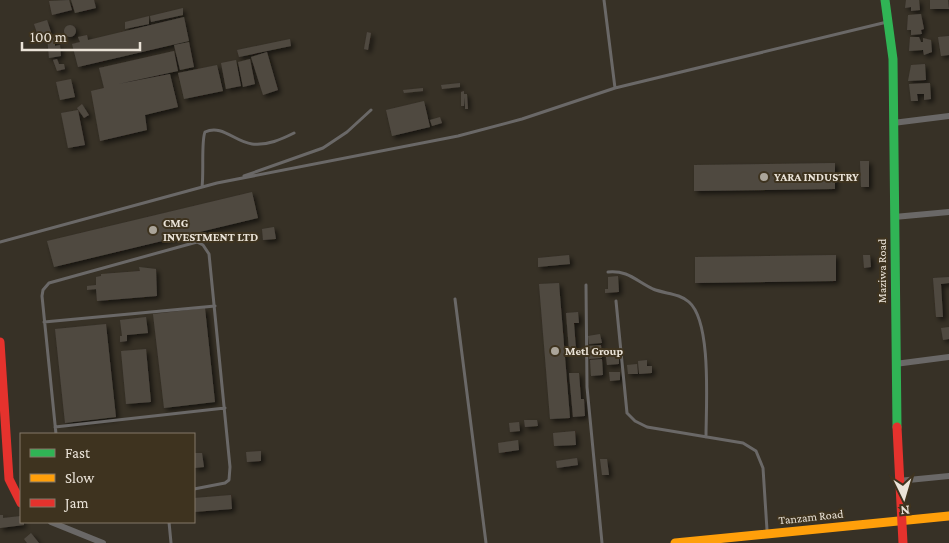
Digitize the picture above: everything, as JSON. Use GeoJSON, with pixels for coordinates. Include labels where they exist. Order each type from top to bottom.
{"type":"FeatureCollection","features":[{"type":"Feature","properties":{"kind":"main road","name":"Maziwa Road"},"geometry":{"type":"LineString","coordinates":[[885,0],[893,59],[895,364],[898,481],[903,543]]}},
{"type":"Feature","properties":{"kind":"main road"},"geometry":{"type":"LineString","coordinates":[[0,342],[9,479],[20,500]]}},
{"type":"Feature","properties":{"kind":"main road","name":"Tanzam Road"},"geometry":{"type":"LineString","coordinates":[[675,543],[949,516]]}},
{"type":"Feature","properties":{"kind":"street"},"geometry":{"type":"LineString","coordinates":[[893,123],[949,116]]}},
{"type":"Feature","properties":{"kind":"street"},"geometry":{"type":"LineString","coordinates":[[894,217],[949,212]]}},
{"type":"Feature","properties":{"kind":"street"},"geometry":{"type":"LineString","coordinates":[[895,364],[949,357]]}},
{"type":"Feature","properties":{"kind":"street"},"geometry":{"type":"LineString","coordinates":[[898,481],[949,476]]}},
{"type":"Feature","properties":{"kind":"street"},"geometry":{"type":"LineString","coordinates":[[53,523],[103,543]]}},
{"type":"Feature","properties":{"kind":"lane"},"geometry":{"type":"LineString","coordinates":[[604,0],[615,88]]}},
{"type":"Feature","properties":{"kind":"lane"},"geometry":{"type":"LineString","coordinates":[[0,242],[239,178],[458,136],[522,119],[615,88],[765,53],[889,21]]}},
{"type":"Feature","properties":{"kind":"lane"},"geometry":{"type":"LineString","coordinates":[[239,178],[262,168],[323,148],[347,132],[371,110]]}},
{"type":"Feature","properties":{"kind":"lane"},"geometry":{"type":"LineString","coordinates":[[202,187],[204,164],[202,141],[205,132],[217,129],[254,144],[278,140],[294,133]]}},
{"type":"Feature","properties":{"kind":"lane"},"geometry":{"type":"LineString","coordinates":[[56,433],[44,322],[43,290],[49,283],[197,242],[209,254],[230,467],[229,480],[225,484],[195,489]]}},
{"type":"Feature","properties":{"kind":"lane"},"geometry":{"type":"LineString","coordinates":[[608,272],[619,271],[630,274],[653,289],[682,297],[690,303],[699,315],[706,363],[706,437]]}},
{"type":"Feature","properties":{"kind":"lane"},"geometry":{"type":"LineString","coordinates":[[586,285],[587,386],[602,543]]}},
{"type":"Feature","properties":{"kind":"lane"},"geometry":{"type":"LineString","coordinates":[[455,299],[486,543]]}},
{"type":"Feature","properties":{"kind":"lane"},"geometry":{"type":"LineString","coordinates":[[616,301],[627,413],[635,421],[647,427],[743,443],[756,451],[763,468],[767,534]]}},
{"type":"Feature","properties":{"kind":"lane"},"geometry":{"type":"LineString","coordinates":[[44,322],[215,306]]}},
{"type":"Feature","properties":{"kind":"lane"},"geometry":{"type":"LineString","coordinates":[[55,427],[225,408]]}},
{"type":"Feature","properties":{"kind":"lane"},"geometry":{"type":"LineString","coordinates":[[169,523],[171,543]]}},
{"type":"Feature","properties":{"kind":"building"},"geometry":{"type":"Polygon","coordinates":[[[69,0],[72,10],[52,15],[49,1],[69,0]]]}},
{"type":"Feature","properties":{"kind":"building"},"geometry":{"type":"Polygon","coordinates":[[[71,0],[94,0],[96,8],[75,13],[71,0]]]}},
{"type":"Feature","properties":{"kind":"building"},"geometry":{"type":"Polygon","coordinates":[[[906,0],[919,0],[920,10],[911,11],[911,7],[905,8],[906,0]]]}},
{"type":"Feature","properties":{"kind":"building"},"geometry":{"type":"Polygon","coordinates":[[[930,0],[948,0],[949,9],[930,9],[930,0]]]}},
{"type":"Feature","properties":{"kind":"building"},"geometry":{"type":"Polygon","coordinates":[[[183,8],[183,15],[151,22],[150,16],[183,8]]]}},
{"type":"Feature","properties":{"kind":"building"},"geometry":{"type":"Polygon","coordinates":[[[921,14],[924,29],[921,30],[922,34],[911,35],[911,30],[907,30],[908,15],[921,14]]]}},
{"type":"Feature","properties":{"kind":"building"},"geometry":{"type":"Polygon","coordinates":[[[149,16],[149,24],[125,29],[125,22],[149,16]]]}},
{"type":"Feature","properties":{"kind":"building"},"geometry":{"type":"Polygon","coordinates":[[[184,17],[189,41],[78,67],[72,44],[80,42],[78,37],[87,35],[88,40],[184,17]]]}},
{"type":"Feature","properties":{"kind":"building"},"geometry":{"type":"Polygon","coordinates":[[[47,20],[51,32],[38,36],[34,24],[47,20]]]}},
{"type":"Feature","properties":{"kind":"building"},"geometry":{"type":"Polygon","coordinates":[[[68,25],[72,25],[76,31],[72,37],[68,37],[64,33],[64,29],[68,25]]]}},
{"type":"Feature","properties":{"kind":"building"},"geometry":{"type":"Polygon","coordinates":[[[367,32],[371,33],[368,50],[364,49],[367,32]]]}},
{"type":"Feature","properties":{"kind":"building"},"geometry":{"type":"Polygon","coordinates":[[[55,35],[55,46],[60,45],[61,56],[49,58],[47,36],[55,35]]]}},
{"type":"Feature","properties":{"kind":"building"},"geometry":{"type":"Polygon","coordinates":[[[949,36],[949,55],[941,56],[938,37],[949,36]]]}},
{"type":"Feature","properties":{"kind":"building"},"geometry":{"type":"Polygon","coordinates":[[[910,37],[919,37],[921,42],[923,42],[923,38],[931,40],[932,52],[924,55],[923,50],[909,51],[910,37]]]}},
{"type":"Feature","properties":{"kind":"building"},"geometry":{"type":"Polygon","coordinates":[[[290,39],[291,46],[239,57],[237,50],[290,39]]]}},
{"type":"Feature","properties":{"kind":"building"},"geometry":{"type":"Polygon","coordinates":[[[189,42],[194,67],[180,70],[174,45],[189,42]]]}},
{"type":"Feature","properties":{"kind":"building"},"geometry":{"type":"Polygon","coordinates":[[[174,51],[178,71],[118,84],[170,74],[178,107],[145,115],[147,130],[100,141],[91,91],[104,88],[99,68],[174,51]]]}},
{"type":"Feature","properties":{"kind":"building"},"geometry":{"type":"Polygon","coordinates":[[[267,52],[278,90],[263,95],[251,57],[267,52]]]}},
{"type":"Feature","properties":{"kind":"building"},"geometry":{"type":"Polygon","coordinates":[[[57,59],[59,64],[64,64],[65,69],[57,71],[53,60],[57,59]]]}},
{"type":"Feature","properties":{"kind":"building"},"geometry":{"type":"Polygon","coordinates":[[[250,59],[255,84],[243,87],[238,62],[250,59]]]}},
{"type":"Feature","properties":{"kind":"building"},"geometry":{"type":"Polygon","coordinates":[[[236,60],[241,86],[226,89],[221,63],[236,60]]]}},
{"type":"Feature","properties":{"kind":"building"},"geometry":{"type":"Polygon","coordinates":[[[925,64],[926,80],[908,81],[911,65],[925,64]]]}},
{"type":"Feature","properties":{"kind":"building"},"geometry":{"type":"Polygon","coordinates":[[[217,65],[223,91],[184,99],[178,73],[217,65]]]}},
{"type":"Feature","properties":{"kind":"building"},"geometry":{"type":"Polygon","coordinates":[[[71,79],[75,97],[60,100],[56,82],[71,79]]]}},
{"type":"Feature","properties":{"kind":"building"},"geometry":{"type":"Polygon","coordinates":[[[460,83],[460,87],[442,89],[441,85],[460,83]]]}},
{"type":"Feature","properties":{"kind":"building"},"geometry":{"type":"Polygon","coordinates":[[[930,83],[931,99],[924,100],[924,94],[917,94],[918,101],[911,101],[909,84],[930,83]]]}},
{"type":"Feature","properties":{"kind":"building"},"geometry":{"type":"Polygon","coordinates":[[[423,88],[423,91],[404,93],[403,90],[423,88]]]}},
{"type":"Feature","properties":{"kind":"building"},"geometry":{"type":"Polygon","coordinates":[[[464,91],[464,94],[467,94],[468,109],[465,109],[465,97],[464,106],[461,106],[461,92],[464,91]]]}},
{"type":"Feature","properties":{"kind":"building"},"geometry":{"type":"Polygon","coordinates":[[[424,101],[430,127],[392,136],[386,110],[424,101]]]}},
{"type":"Feature","properties":{"kind":"building"},"geometry":{"type":"Polygon","coordinates":[[[82,104],[89,115],[84,118],[77,108],[82,104]]]}},
{"type":"Feature","properties":{"kind":"building"},"geometry":{"type":"Polygon","coordinates":[[[78,110],[85,145],[68,148],[61,113],[78,110]]]}},
{"type":"Feature","properties":{"kind":"building"},"geometry":{"type":"Polygon","coordinates":[[[440,117],[442,123],[432,126],[430,120],[440,117]]]}},
{"type":"Feature","properties":{"kind":"building","name":"YARA INDUSTRY"},"geometry":{"type":"Polygon","coordinates":[[[860,161],[869,161],[869,187],[861,187],[860,161]]]}},
{"type":"Feature","properties":{"kind":"building","name":"YARA INDUSTRY"},"geometry":{"type":"Polygon","coordinates":[[[835,163],[835,189],[694,191],[694,165],[835,163]]]}},
{"type":"Feature","properties":{"kind":"building","name":"CMG INVESTMENT LTD"},"geometry":{"type":"Polygon","coordinates":[[[252,192],[258,218],[54,267],[47,241],[252,192]]]}},
{"type":"Feature","properties":{"kind":"building"},"geometry":{"type":"Polygon","coordinates":[[[274,227],[276,239],[263,240],[262,229],[274,227]]]}},
{"type":"Feature","properties":{"kind":"building"},"geometry":{"type":"Polygon","coordinates":[[[569,255],[570,264],[538,267],[538,258],[569,255]]]}},
{"type":"Feature","properties":{"kind":"building"},"geometry":{"type":"Polygon","coordinates":[[[836,255],[836,281],[695,283],[695,257],[836,255]]]}},
{"type":"Feature","properties":{"kind":"building"},"geometry":{"type":"Polygon","coordinates":[[[863,255],[870,255],[871,267],[864,268],[863,255]]]}},
{"type":"Feature","properties":{"kind":"building"},"geometry":{"type":"Polygon","coordinates":[[[139,267],[156,269],[157,296],[97,301],[96,289],[87,290],[87,286],[96,285],[96,277],[101,276],[101,274],[140,271],[139,267]]]}},
{"type":"Feature","properties":{"kind":"building"},"geometry":{"type":"Polygon","coordinates":[[[618,276],[619,292],[605,293],[605,289],[608,289],[608,277],[618,276]]]}},
{"type":"Feature","properties":{"kind":"building"},"geometry":{"type":"Polygon","coordinates":[[[949,277],[949,283],[941,284],[943,317],[936,317],[933,278],[949,277]]]}},
{"type":"Feature","properties":{"kind":"building","name":"Metl Group"},"geometry":{"type":"Polygon","coordinates":[[[559,283],[570,418],[550,419],[539,284],[559,283]]]}},
{"type":"Feature","properties":{"kind":"building"},"geometry":{"type":"Polygon","coordinates":[[[205,308],[215,402],[164,408],[153,314],[205,308]]]}},
{"type":"Feature","properties":{"kind":"building","name":"Metl Group"},"geometry":{"type":"Polygon","coordinates":[[[578,312],[579,323],[574,323],[576,349],[569,350],[566,313],[578,312]]]}},
{"type":"Feature","properties":{"kind":"building"},"geometry":{"type":"Polygon","coordinates":[[[146,317],[148,333],[127,335],[127,341],[120,342],[120,336],[122,336],[120,320],[146,317]]]}},
{"type":"Feature","properties":{"kind":"building"},"geometry":{"type":"Polygon","coordinates":[[[106,324],[116,417],[65,423],[55,329],[106,324]]]}},
{"type":"Feature","properties":{"kind":"building"},"geometry":{"type":"Polygon","coordinates":[[[949,327],[949,339],[943,340],[941,328],[949,327]]]}},
{"type":"Feature","properties":{"kind":"building","name":"Metl Group"},"geometry":{"type":"Polygon","coordinates":[[[600,334],[602,343],[589,344],[588,336],[600,334]]]}},
{"type":"Feature","properties":{"kind":"building","name":"Metl Group"},"geometry":{"type":"Polygon","coordinates":[[[601,345],[602,358],[589,359],[588,346],[601,345]]]}},
{"type":"Feature","properties":{"kind":"building"},"geometry":{"type":"Polygon","coordinates":[[[146,349],[151,402],[126,404],[121,351],[146,349]]]}},
{"type":"Feature","properties":{"kind":"building","name":"Metl Group"},"geometry":{"type":"Polygon","coordinates":[[[619,355],[619,364],[607,365],[606,357],[619,355]]]}},
{"type":"Feature","properties":{"kind":"building","name":"Metl Group"},"geometry":{"type":"Polygon","coordinates":[[[602,359],[603,375],[591,376],[590,360],[602,359]]]}},
{"type":"Feature","properties":{"kind":"building","name":"Metl Group"},"geometry":{"type":"Polygon","coordinates":[[[647,360],[647,366],[652,366],[652,373],[639,374],[638,361],[647,360]]]}},
{"type":"Feature","properties":{"kind":"building","name":"Metl Group"},"geometry":{"type":"Polygon","coordinates":[[[637,364],[638,374],[628,374],[627,365],[637,364]]]}},
{"type":"Feature","properties":{"kind":"building","name":"Metl Group"},"geometry":{"type":"Polygon","coordinates":[[[609,372],[620,372],[620,380],[610,381],[609,372]]]}},
{"type":"Feature","properties":{"kind":"building","name":"Metl Group"},"geometry":{"type":"Polygon","coordinates":[[[569,373],[579,373],[581,399],[584,399],[585,416],[573,417],[569,373]]]}},
{"type":"Feature","properties":{"kind":"building"},"geometry":{"type":"Polygon","coordinates":[[[524,420],[537,420],[538,426],[525,427],[524,420]]]}},
{"type":"Feature","properties":{"kind":"building"},"geometry":{"type":"Polygon","coordinates":[[[519,422],[520,431],[510,432],[509,423],[519,422]]]}},
{"type":"Feature","properties":{"kind":"building"},"geometry":{"type":"Polygon","coordinates":[[[575,431],[576,445],[554,446],[553,433],[575,431]]]}},
{"type":"Feature","properties":{"kind":"building"},"geometry":{"type":"Polygon","coordinates":[[[518,440],[519,450],[499,453],[498,443],[518,440]]]}},
{"type":"Feature","properties":{"kind":"building"},"geometry":{"type":"Polygon","coordinates":[[[261,451],[261,461],[247,462],[246,452],[261,451]]]}},
{"type":"Feature","properties":{"kind":"building"},"geometry":{"type":"Polygon","coordinates":[[[195,453],[202,453],[204,467],[195,468],[195,453]]]}},
{"type":"Feature","properties":{"kind":"building"},"geometry":{"type":"Polygon","coordinates":[[[577,458],[578,465],[557,468],[556,461],[577,458]]]}},
{"type":"Feature","properties":{"kind":"building"},"geometry":{"type":"Polygon","coordinates":[[[600,459],[607,459],[609,475],[602,475],[600,459]]]}},
{"type":"Feature","properties":{"kind":"building"},"geometry":{"type":"Polygon","coordinates":[[[231,495],[232,509],[195,512],[195,498],[231,495]]]}},
{"type":"Feature","properties":{"kind":"building"},"geometry":{"type":"Polygon","coordinates":[[[0,515],[3,515],[3,518],[20,516],[20,523],[24,523],[24,525],[0,528],[0,515]]]}},
{"type":"Feature","properties":{"kind":"building"},"geometry":{"type":"Polygon","coordinates":[[[31,533],[39,543],[27,543],[24,539],[31,533]]]}},
{"type":"Feature","properties":{"kind":"traffic: fast"},"geometry":{"type":"LineString","coordinates":[[885,0],[893,59],[897,427]]}},
{"type":"Feature","properties":{"kind":"traffic: slow"},"geometry":{"type":"LineString","coordinates":[[675,543],[949,516]]}},
{"type":"Feature","properties":{"kind":"traffic: jam"},"geometry":{"type":"LineString","coordinates":[[0,342],[9,479],[20,501]]}},
{"type":"Feature","properties":{"kind":"traffic: jam"},"geometry":{"type":"LineString","coordinates":[[897,427],[903,543]]}},
{"type":"Feature","properties":{"kind":"place","name":"YARA INDUSTRY"},"geometry":{"type":"Point","coordinates":[764,177]}},
{"type":"Feature","properties":{"kind":"place","name":"CMG INVESTMENT LTD"},"geometry":{"type":"Point","coordinates":[153,230]}},
{"type":"Feature","properties":{"kind":"place","name":"Metl Group"},"geometry":{"type":"Point","coordinates":[555,351]}}]}
